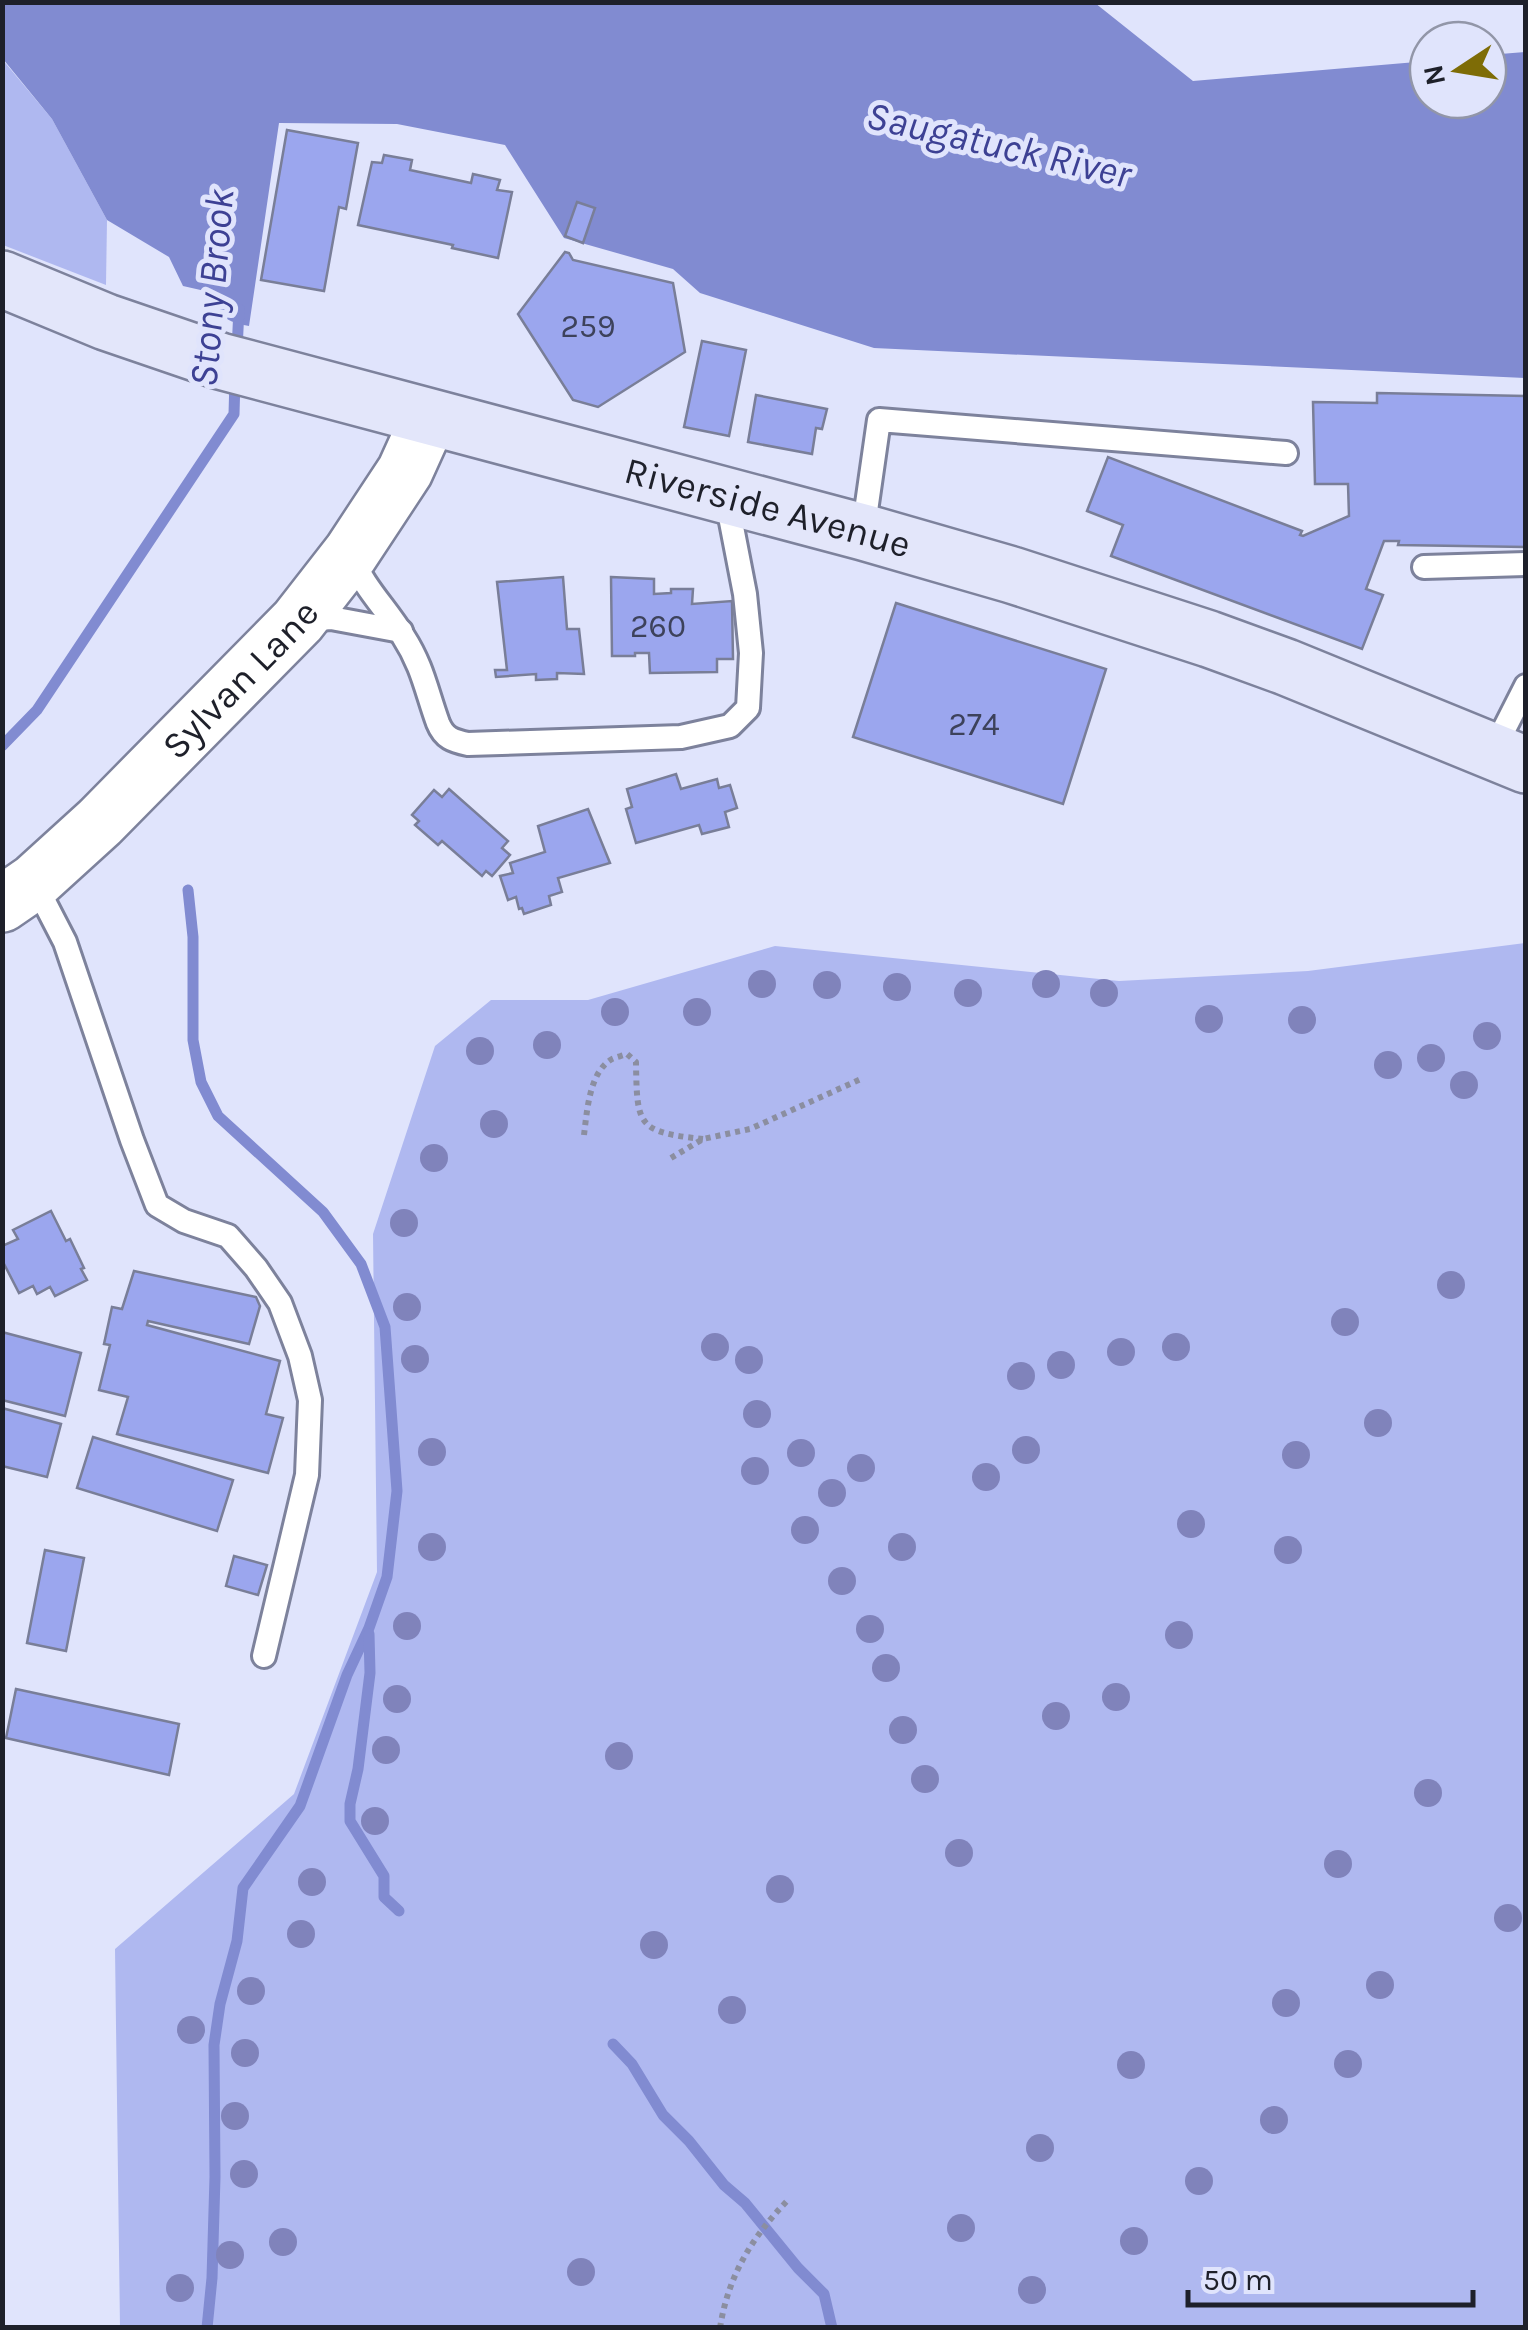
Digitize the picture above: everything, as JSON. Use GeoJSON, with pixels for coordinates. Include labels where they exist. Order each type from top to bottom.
{"type":"FeatureCollection","features":[{"type":"Feature","properties":{"kind":"main road","name":"Riverside Avenue"},"geometry":{"type":"LineString","coordinates":[[2,279],[106,322],[236,365],[1012,575],[1286,667],[1509,758]]}},
{"type":"Feature","properties":{"kind":"street","name":"Sylvan Lane"},"geometry":{"type":"LineString","coordinates":[[18,893],[100,822],[298,621],[351,553],[405,471],[429,418]]}},
{"type":"Feature","properties":{"kind":"lane"},"geometry":{"type":"LineString","coordinates":[[862,532],[879,420],[1286,454]]}},
{"type":"Feature","properties":{"kind":"lane"},"geometry":{"type":"LineString","coordinates":[[351,553],[366,584],[420,665],[440,728],[450,740],[468,744],[681,737],[730,726],[748,708],[751,652],[726,496]]}},
{"type":"Feature","properties":{"kind":"lane"},"geometry":{"type":"LineString","coordinates":[[1424,566],[1526,564]]}},
{"type":"Feature","properties":{"kind":"lane"},"geometry":{"type":"LineString","coordinates":[[298,621],[331,618],[400,631]]}},
{"type":"Feature","properties":{"kind":"lane"},"geometry":{"type":"LineString","coordinates":[[1509,758],[1526,686]]}},
{"type":"Feature","properties":{"kind":"lane"},"geometry":{"type":"LineString","coordinates":[[18,893],[71,958],[157,1205],[184,1221],[228,1236],[280,1303],[300,1356],[310,1400],[307,1475],[264,1656]]}},
{"type":"Feature","properties":{"kind":"path"},"geometry":{"type":"LineString","coordinates":[[584,1135],[599,1072],[610,1060],[628,1054],[636,1062],[639,1116],[650,1129],[704,1139]]}},
{"type":"Feature","properties":{"kind":"path"},"geometry":{"type":"LineString","coordinates":[[672,1158],[704,1139],[750,1129],[860,1079]]}},
{"type":"Feature","properties":{"kind":"path"},"geometry":{"type":"LineString","coordinates":[[720,2328],[742,2258],[788,2200]]}},
{"type":"Feature","properties":{"kind":"shaded area"},"geometry":{"type":"Polygon","coordinates":[[[2,59],[52,119],[107,220],[106,285],[3,245],[2,59]]]}},
{"type":"Feature","properties":{"kind":"shaded area"},"geometry":{"type":"Polygon","coordinates":[[[1525,943],[1525,2327],[120,2327],[115,1949],[294,1794],[377,1572],[373,1234],[435,1046],[491,1000],[588,1000],[775,946],[1119,981],[1308,971],[1525,943]]]}},
{"type":"Feature","properties":{"kind":"water","name":"Saugatuck River"},"geometry":{"type":"Polygon","coordinates":[[[2,3],[1095,3],[1193,81],[1408,63],[1408,120],[1508,120],[1508,53],[1525,52],[1525,378],[874,348],[700,293],[673,269],[564,238],[505,145],[397,124],[279,123],[249,326],[239,324],[222,315],[205,291],[183,286],[169,257],[107,220],[52,119],[3,59],[2,3]]]}},
{"type":"Feature","properties":{"kind":"building"},"geometry":{"type":"Polygon","coordinates":[[[287,130],[358,143],[346,209],[339,207],[324,291],[261,280],[287,130]]]}},
{"type":"Feature","properties":{"kind":"building"},"geometry":{"type":"Polygon","coordinates":[[[384,155],[412,160],[410,170],[471,183],[473,174],[500,180],[497,190],[512,192],[498,258],[358,225],[372,162],[382,163],[384,155]]]}},
{"type":"Feature","properties":{"kind":"building"},"geometry":{"type":"Polygon","coordinates":[[[577,202],[595,208],[583,243],[565,236],[577,202]]]}},
{"type":"Feature","properties":{"kind":"building"},"geometry":{"type":"Polygon","coordinates":[[[565,252],[573,260],[673,283],[685,352],[598,407],[573,400],[518,314],[565,252]]]}},
{"type":"Feature","properties":{"kind":"building"},"geometry":{"type":"Polygon","coordinates":[[[702,341],[746,350],[729,436],[684,427],[702,341]]]}},
{"type":"Feature","properties":{"kind":"building"},"geometry":{"type":"Polygon","coordinates":[[[1377,393],[1526,396],[1526,547],[1398,545],[1399,541],[1384,541],[1366,589],[1383,595],[1362,649],[1111,556],[1123,525],[1087,511],[1108,457],[1302,531],[1303,536],[1349,516],[1348,484],[1315,484],[1313,402],[1377,403],[1377,393]]]}},
{"type":"Feature","properties":{"kind":"building"},"geometry":{"type":"Polygon","coordinates":[[[756,395],[827,409],[822,429],[816,428],[812,454],[748,442],[756,395]]]}},
{"type":"Feature","properties":{"kind":"building"},"geometry":{"type":"Polygon","coordinates":[[[563,577],[567,629],[579,629],[584,674],[557,673],[557,679],[536,680],[536,674],[496,677],[495,670],[507,670],[497,582],[563,577]]]}},
{"type":"Feature","properties":{"kind":"building"},"geometry":{"type":"Polygon","coordinates":[[[611,577],[654,579],[654,594],[693,589],[692,604],[732,601],[733,659],[717,659],[717,672],[650,673],[649,653],[612,656],[611,577]]]}},
{"type":"Feature","properties":{"kind":"building"},"geometry":{"type":"Polygon","coordinates":[[[896,603],[1106,669],[1063,804],[853,737],[896,603]]]}},
{"type":"Feature","properties":{"kind":"building"},"geometry":{"type":"Polygon","coordinates":[[[676,774],[681,789],[717,779],[719,788],[730,785],[737,808],[725,812],[729,827],[702,834],[699,825],[636,843],[626,809],[632,807],[627,789],[676,774]]]}},
{"type":"Feature","properties":{"kind":"building"},"geometry":{"type":"Polygon","coordinates":[[[449,789],[508,841],[502,848],[510,855],[492,876],[486,871],[482,876],[442,841],[438,845],[415,825],[419,821],[412,815],[434,790],[442,797],[449,789]]]}},
{"type":"Feature","properties":{"kind":"building"},"geometry":{"type":"Polygon","coordinates":[[[588,809],[610,863],[558,878],[562,892],[549,896],[551,905],[524,914],[516,897],[508,900],[500,876],[513,873],[510,863],[545,852],[538,826],[588,809]]]}},
{"type":"Feature","properties":{"kind":"building"},"geometry":{"type":"Polygon","coordinates":[[[51,1211],[66,1241],[70,1239],[87,1280],[55,1296],[50,1287],[37,1294],[33,1286],[19,1293],[2,1260],[2,1246],[18,1239],[13,1230],[51,1211]]]}},
{"type":"Feature","properties":{"kind":"building"},"geometry":{"type":"Polygon","coordinates":[[[134,1271],[256,1297],[260,1306],[249,1344],[148,1321],[147,1325],[280,1361],[266,1414],[283,1418],[268,1473],[117,1434],[128,1397],[99,1390],[110,1345],[104,1344],[112,1307],[122,1309],[134,1271]]]}},
{"type":"Feature","properties":{"kind":"building"},"geometry":{"type":"Polygon","coordinates":[[[2,1332],[81,1353],[65,1416],[2,1400],[2,1332]]]}},
{"type":"Feature","properties":{"kind":"building"},"geometry":{"type":"Polygon","coordinates":[[[2,1408],[61,1424],[47,1477],[2,1466],[2,1408]]]}},
{"type":"Feature","properties":{"kind":"building"},"geometry":{"type":"Polygon","coordinates":[[[93,1437],[233,1480],[217,1531],[77,1488],[93,1437]]]}},
{"type":"Feature","properties":{"kind":"building"},"geometry":{"type":"Polygon","coordinates":[[[45,1550],[84,1558],[66,1651],[27,1643],[45,1550]]]}},
{"type":"Feature","properties":{"kind":"building"},"geometry":{"type":"Polygon","coordinates":[[[234,1556],[267,1565],[258,1595],[226,1586],[234,1556]]]}},
{"type":"Feature","properties":{"kind":"building"},"geometry":{"type":"Polygon","coordinates":[[[16,1689],[179,1724],[169,1775],[6,1738],[16,1689]]]}},
{"type":"Feature","properties":{"kind":"waterway","name":"Stony Brook"},"geometry":{"type":"LineString","coordinates":[[237,350],[239,309]]}},
{"type":"Feature","properties":{"kind":"waterway","name":"Stony Brook"},"geometry":{"type":"LineString","coordinates":[[2,746],[37,710],[234,414],[235,379]]}},
{"type":"Feature","properties":{"kind":"waterway"},"geometry":{"type":"LineString","coordinates":[[188,890],[193,937],[193,1040],[201,1082],[218,1116],[323,1212],[361,1264],[385,1327],[397,1491],[387,1577],[300,1806],[243,1888],[237,1941],[214,2045],[215,2177],[207,2328]]}},
{"type":"Feature","properties":{"kind":"waterway"},"geometry":{"type":"LineString","coordinates":[[369,1634],[370,1673],[350,1821],[384,1876],[384,1897],[399,1911]]}},
{"type":"Feature","properties":{"kind":"waterway"},"geometry":{"type":"LineString","coordinates":[[613,2044],[632,2064],[663,2115],[824,2294],[832,2328]]}}]}
